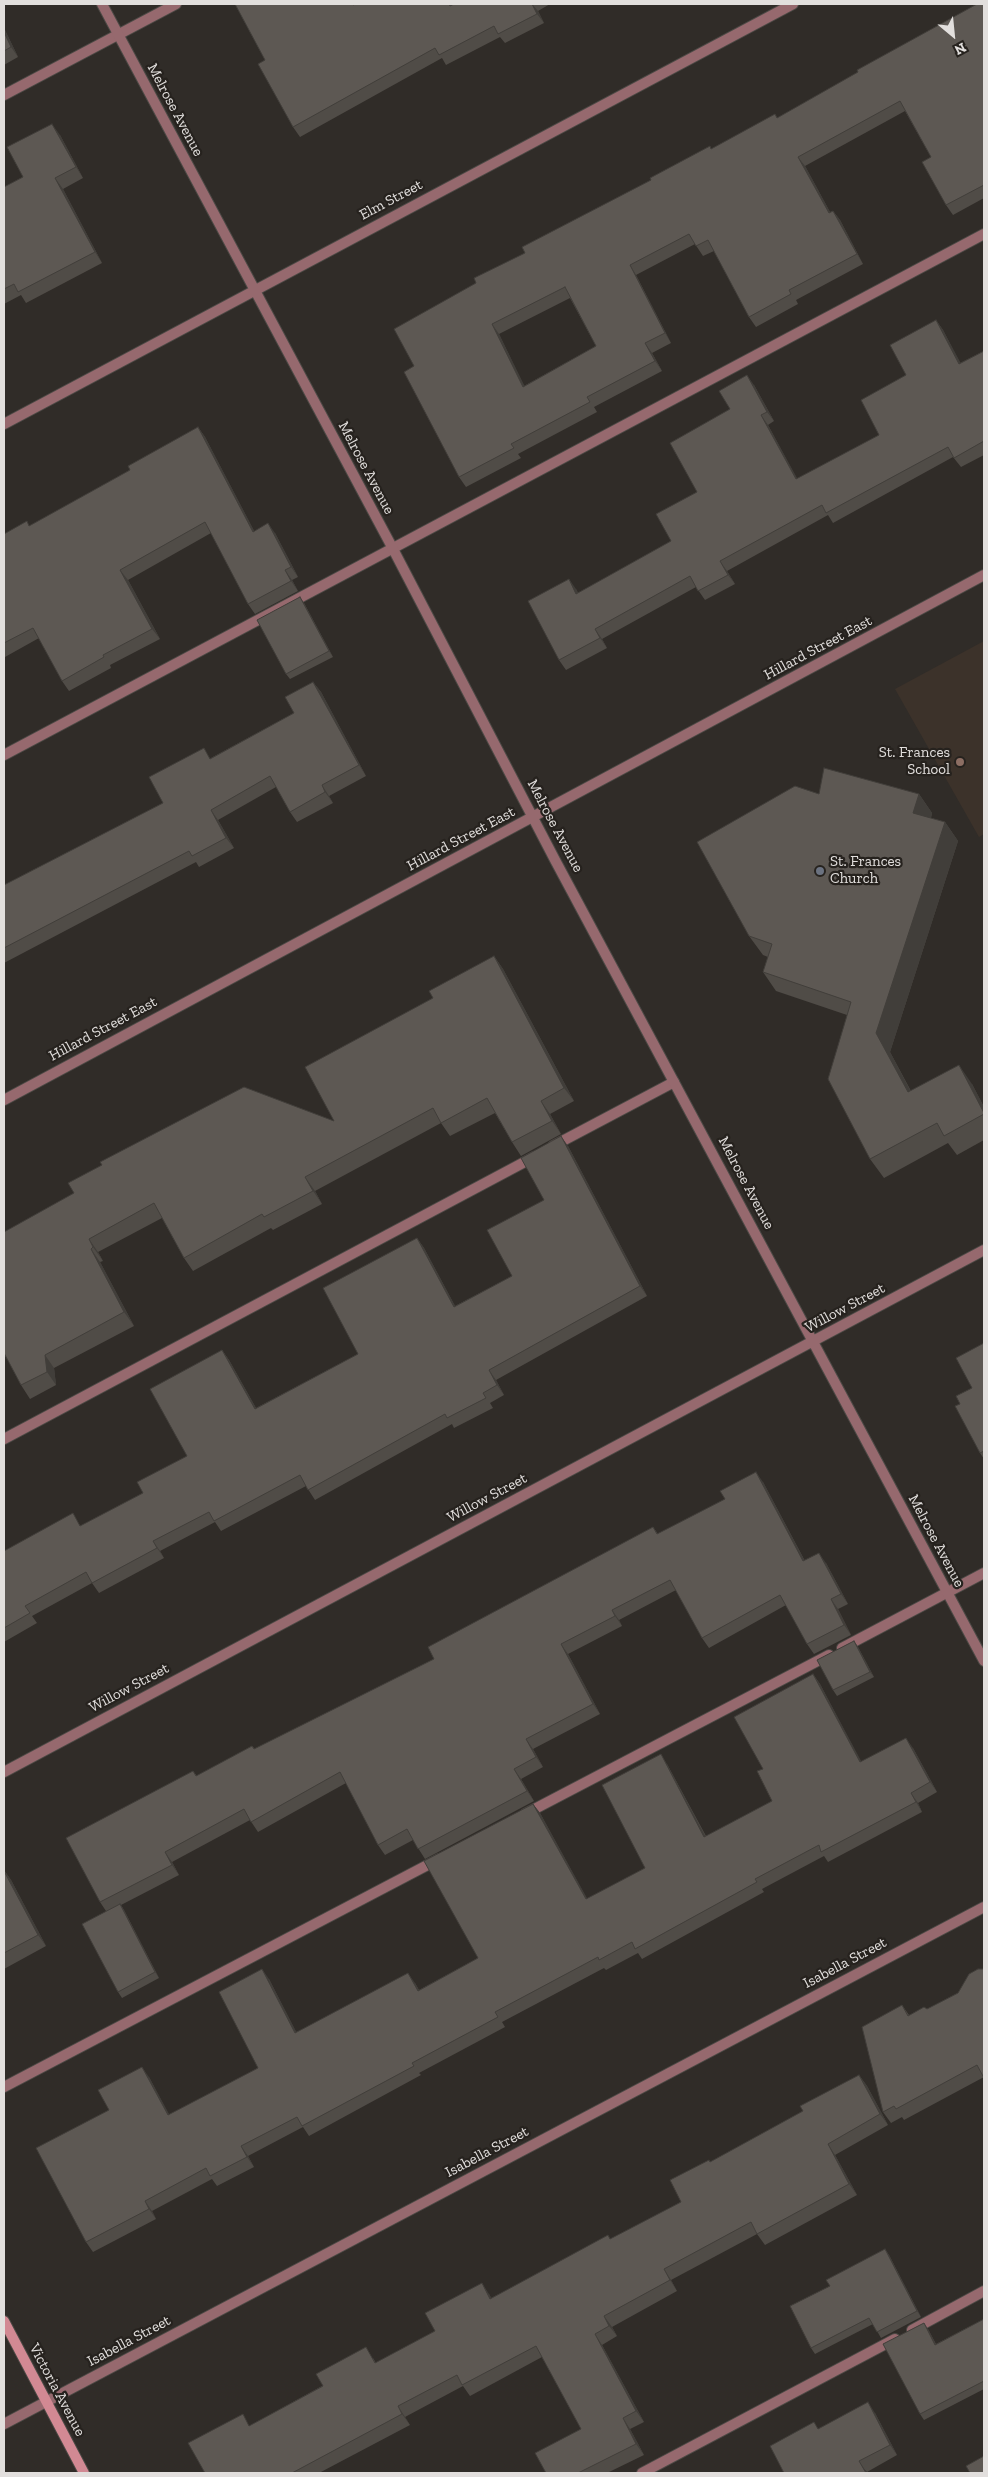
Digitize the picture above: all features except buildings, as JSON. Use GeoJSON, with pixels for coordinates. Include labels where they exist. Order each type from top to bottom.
{"type":"FeatureCollection","features":[{"type":"Feature","properties":{"kind":"street","name":"Melrose Avenue"},"geometry":{"type":"LineString","coordinates":[[102,4],[392,547],[533,818],[984,1661]]}},
{"type":"Feature","properties":{"kind":"street"},"geometry":{"type":"LineString","coordinates":[[4,95],[176,4]]}},
{"type":"Feature","properties":{"kind":"street","name":"Elm Street"},"geometry":{"type":"LineString","coordinates":[[4,424],[254,289],[793,4]]}},
{"type":"Feature","properties":{"kind":"street"},"geometry":{"type":"LineString","coordinates":[[4,755],[392,547],[984,234]]}},
{"type":"Feature","properties":{"kind":"street","name":"Hillard Street East"},"geometry":{"type":"LineString","coordinates":[[4,1100],[984,575]]}},
{"type":"Feature","properties":{"kind":"street"},"geometry":{"type":"LineString","coordinates":[[4,1439],[674,1082]]}},
{"type":"Feature","properties":{"kind":"street","name":"Willow Street"},"geometry":{"type":"LineString","coordinates":[[4,1772],[984,1250]]}},
{"type":"Feature","properties":{"kind":"street"},"geometry":{"type":"LineString","coordinates":[[515,1819],[984,1573]]}},
{"type":"Feature","properties":{"kind":"street"},"geometry":{"type":"LineString","coordinates":[[4,2087],[444,1856]]}},
{"type":"Feature","properties":{"kind":"street","name":"Isabella Street"},"geometry":{"type":"LineString","coordinates":[[4,2424],[984,1907]]}},
{"type":"Feature","properties":{"kind":"street"},"geometry":{"type":"LineString","coordinates":[[642,2473],[984,2291]]}},
{"type":"Feature","properties":{"kind":"street","name":"Victoria Avenue"},"geometry":{"type":"LineString","coordinates":[[4,2322],[84,2473]]}},
{"type":"Feature","properties":{"kind":"shaded area","name":"St. Frances School"},"geometry":{"type":"Polygon","coordinates":[[[984,641],[984,834],[979,837],[895,689],[984,641]]]}},
{"type":"Feature","properties":{"kind":"place","name":"St. Frances School"},"geometry":{"type":"Point","coordinates":[960,762]}},
{"type":"Feature","properties":{"kind":"place","name":"St. Frances Church"},"geometry":{"type":"Point","coordinates":[820,871]}}]}
